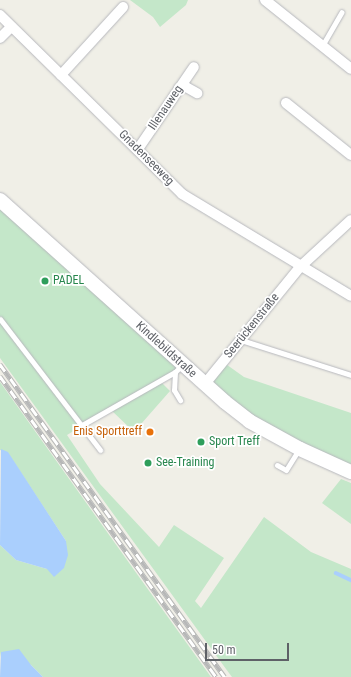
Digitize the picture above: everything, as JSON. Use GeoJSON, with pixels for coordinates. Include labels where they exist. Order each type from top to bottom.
{"type":"FeatureCollection","features":[{"type":"Feature","properties":{"kind":"main road","name":"Kindlebildstraße"},"geometry":{"type":"LineString","coordinates":[[0,200],[178,369],[204,385],[250,420],[300,449],[351,472]]}},
{"type":"Feature","properties":{"kind":"street"},"geometry":{"type":"LineString","coordinates":[[266,0],[351,69]]}},
{"type":"Feature","properties":{"kind":"street"},"geometry":{"type":"LineString","coordinates":[[61,75],[123,7]]}},
{"type":"Feature","properties":{"kind":"street","name":"Gnadenseeweg"},"geometry":{"type":"LineString","coordinates":[[0,15],[138,149],[182,194],[300,267],[351,296]]}},
{"type":"Feature","properties":{"kind":"street"},"geometry":{"type":"LineString","coordinates":[[0,38],[11,27]]}},
{"type":"Feature","properties":{"kind":"street","name":"Illenauweg"},"geometry":{"type":"LineString","coordinates":[[138,149],[194,67]]}},
{"type":"Feature","properties":{"kind":"street"},"geometry":{"type":"LineString","coordinates":[[179,88],[186,87],[197,92]]}},
{"type":"Feature","properties":{"kind":"street"},"geometry":{"type":"LineString","coordinates":[[286,103],[351,155]]}},
{"type":"Feature","properties":{"kind":"street","name":"Seerückenstraße"},"geometry":{"type":"LineString","coordinates":[[204,385],[300,267],[351,220]]}},
{"type":"Feature","properties":{"kind":"lane"},"geometry":{"type":"LineString","coordinates":[[322,46],[342,12]]}},
{"type":"Feature","properties":{"kind":"lane"},"geometry":{"type":"LineString","coordinates":[[0,319],[100,450]]}},
{"type":"Feature","properties":{"kind":"lane"},"geometry":{"type":"LineString","coordinates":[[241,340],[351,375]]}},
{"type":"Feature","properties":{"kind":"lane"},"geometry":{"type":"LineString","coordinates":[[178,369],[174,390],[180,400]]}},
{"type":"Feature","properties":{"kind":"lane"},"geometry":{"type":"LineString","coordinates":[[82,425],[178,369]]}},
{"type":"Feature","properties":{"kind":"lane"},"geometry":{"type":"LineString","coordinates":[[277,465],[286,470],[300,449]]}},
{"type":"Feature","properties":{"kind":"green space"},"geometry":{"type":"Polygon","coordinates":[[[130,0],[188,0],[186,5],[160,27],[153,17],[130,0]]]}},
{"type":"Feature","properties":{"kind":"green space"},"geometry":{"type":"Polygon","coordinates":[[[0,200],[182,365],[160,381],[170,391],[134,432],[110,409],[67,435],[100,484],[159,547],[174,525],[224,558],[195,601],[201,608],[264,517],[311,552],[351,569],[351,677],[232,677],[226,669],[0,358],[0,200]]]}},
{"type":"Feature","properties":{"kind":"green space"},"geometry":{"type":"Polygon","coordinates":[[[223,362],[244,377],[351,413],[351,469],[300,449],[204,385],[223,362]]]}},
{"type":"Feature","properties":{"kind":"green space"},"geometry":{"type":"Polygon","coordinates":[[[0,382],[211,677],[43,677],[31,665],[1,652],[0,657],[0,545],[16,560],[47,569],[66,541],[8,453],[0,450],[0,382]]]}},
{"type":"Feature","properties":{"kind":"green space"},"geometry":{"type":"Polygon","coordinates":[[[341,479],[351,483],[351,524],[322,503],[341,479]]]}},
{"type":"Feature","properties":{"kind":"water"},"geometry":{"type":"Polygon","coordinates":[[[1,449],[8,452],[66,541],[68,555],[64,568],[54,577],[47,569],[16,560],[0,545],[1,449]]]}},
{"type":"Feature","properties":{"kind":"water"},"geometry":{"type":"Polygon","coordinates":[[[19,649],[31,665],[43,677],[0,677],[1,652],[19,649]]]}},
{"type":"Feature","properties":{"kind":"waterway"},"geometry":{"type":"LineString","coordinates":[[336,573],[351,580]]}},
{"type":"Feature","properties":{"kind":"railway"},"geometry":{"type":"LineString","coordinates":[[0,364],[225,677]]}},
{"type":"Feature","properties":{"kind":"railway"},"geometry":{"type":"LineString","coordinates":[[0,376],[216,677]]}},
{"type":"Feature","properties":{"kind":"place","name":"PADEL"},"geometry":{"type":"Point","coordinates":[45,281]}},
{"type":"Feature","properties":{"kind":"place","name":"Enis Sporttreff"},"geometry":{"type":"Point","coordinates":[150,432]}},
{"type":"Feature","properties":{"kind":"place","name":"Sport Treff"},"geometry":{"type":"Point","coordinates":[201,442]}},
{"type":"Feature","properties":{"kind":"place","name":"See-Training"},"geometry":{"type":"Point","coordinates":[148,463]}}]}
